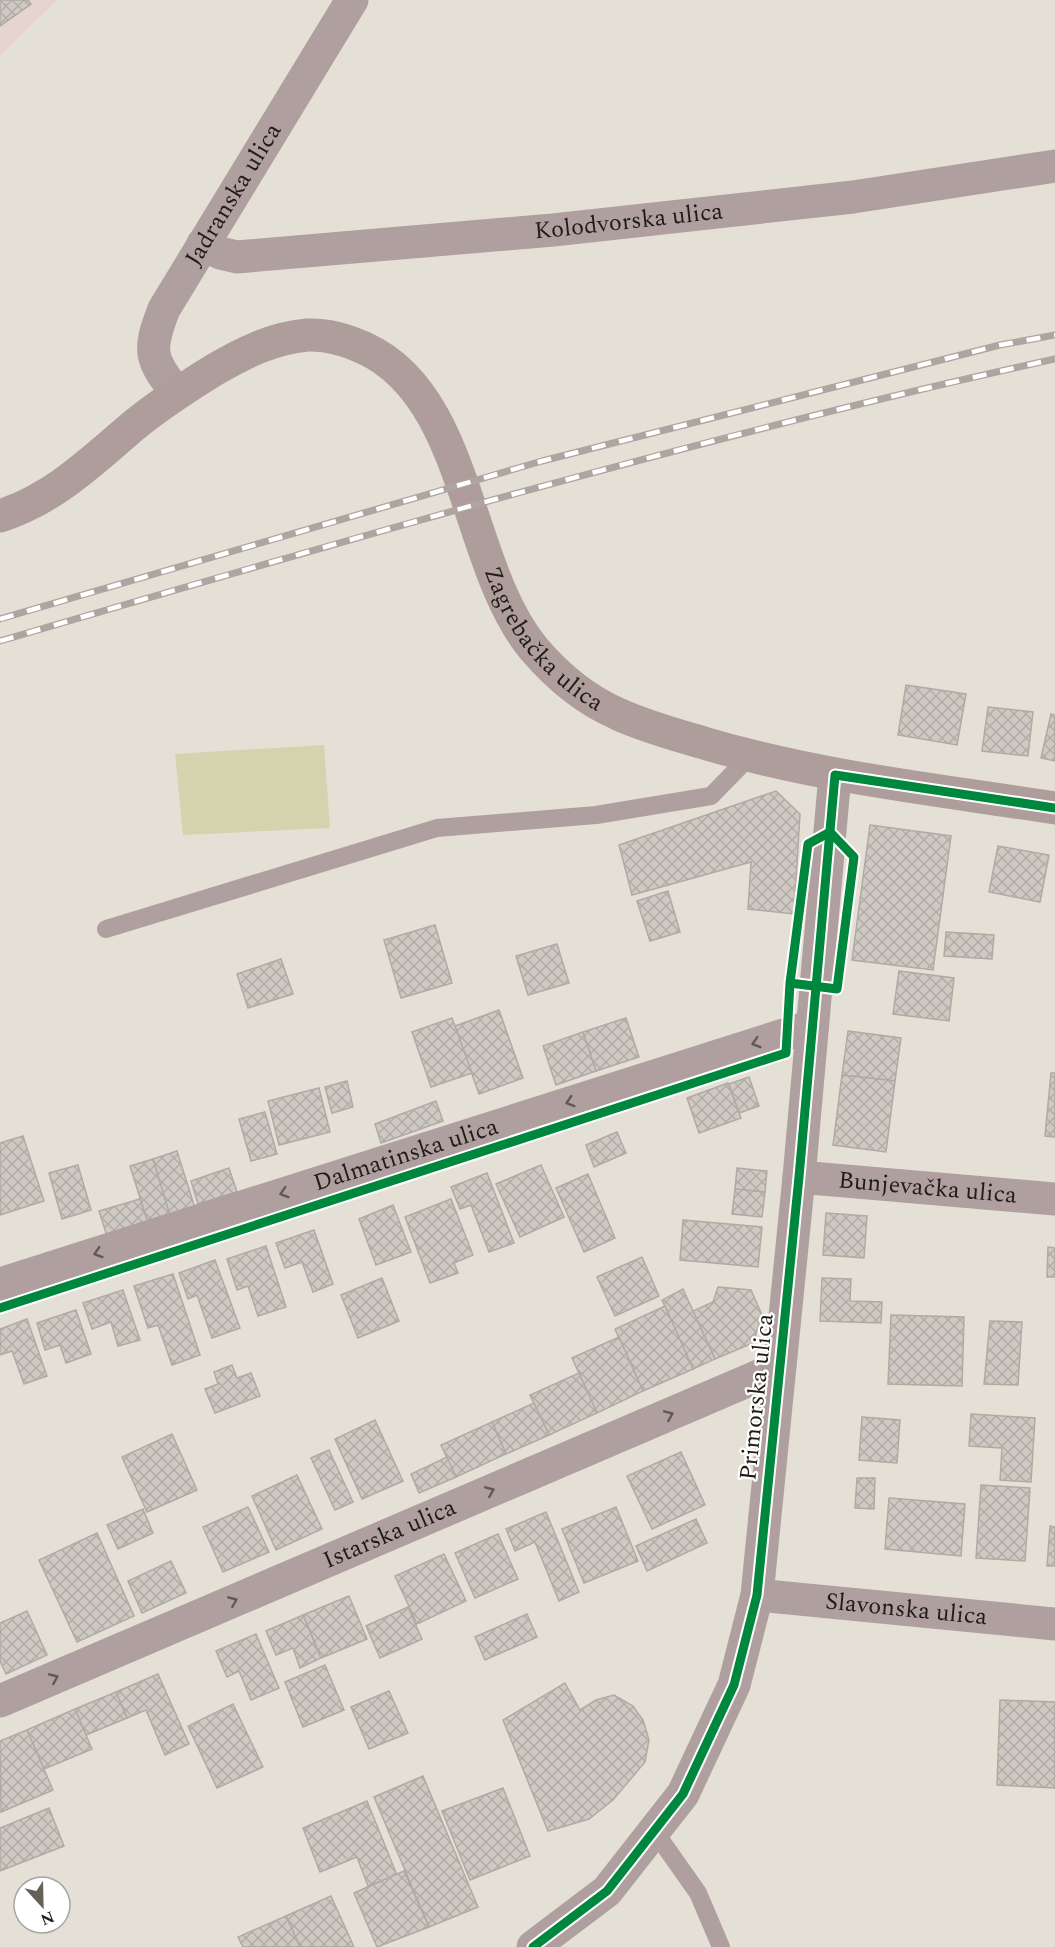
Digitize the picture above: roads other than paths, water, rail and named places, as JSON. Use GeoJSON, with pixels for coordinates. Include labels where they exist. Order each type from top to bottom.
{"type":"FeatureCollection","features":[{"type":"Feature","properties":{"kind":"main road","name":"Zagrebačka ulica"},"geometry":{"type":"LineString","coordinates":[[0,516],[38,501],[82,472],[134,426],[177,393],[237,356],[274,341],[308,335],[341,337],[377,354],[404,374],[424,400],[450,452],[495,581],[513,618],[532,646],[556,673],[616,714],[660,730],[750,756],[835,775],[1055,808]]}},
{"type":"Feature","properties":{"kind":"street","name":"Jadranska ulica"},"geometry":{"type":"LineString","coordinates":[[177,393],[158,370],[153,356],[154,334],[165,309],[352,0]]}},
{"type":"Feature","properties":{"kind":"street","name":"Kolodvorska ulica"},"geometry":{"type":"LineString","coordinates":[[203,244],[220,253],[237,256],[553,230],[853,197],[1055,166]]}},
{"type":"Feature","properties":{"kind":"street","name":"Primorska ulica"},"geometry":{"type":"LineString","coordinates":[[533,1947],[607,1891],[655,1832],[683,1794],[734,1685],[757,1595],[799,1177],[835,775]]}},
{"type":"Feature","properties":{"kind":"street","name":"Dalmatinska ulica"},"geometry":{"type":"LineString","coordinates":[[0,1284],[812,1026]]}},
{"type":"Feature","properties":{"kind":"street","name":"Bunjevačka ulica"},"geometry":{"type":"LineString","coordinates":[[799,1177],[1055,1199]]}},
{"type":"Feature","properties":{"kind":"street","name":"Istarska ulica"},"geometry":{"type":"LineString","coordinates":[[0,1701],[759,1376],[780,1364]]}},
{"type":"Feature","properties":{"kind":"street","name":"Slavonska ulica"},"geometry":{"type":"LineString","coordinates":[[757,1595],[1055,1624]]}},
{"type":"Feature","properties":{"kind":"lane"},"geometry":{"type":"LineString","coordinates":[[106,929],[437,828],[596,815],[711,796],[750,756]]}},
{"type":"Feature","properties":{"kind":"lane"},"geometry":{"type":"LineString","coordinates":[[655,1832],[698,1893],[721,1947]]}},
{"type":"Feature","properties":{"kind":"railway"},"geometry":{"type":"LineString","coordinates":[[0,619],[542,461],[1000,345],[1055,335]]}},
{"type":"Feature","properties":{"kind":"railway"},"geometry":{"type":"LineString","coordinates":[[0,641],[525,491],[789,422],[1055,359]]}}]}
